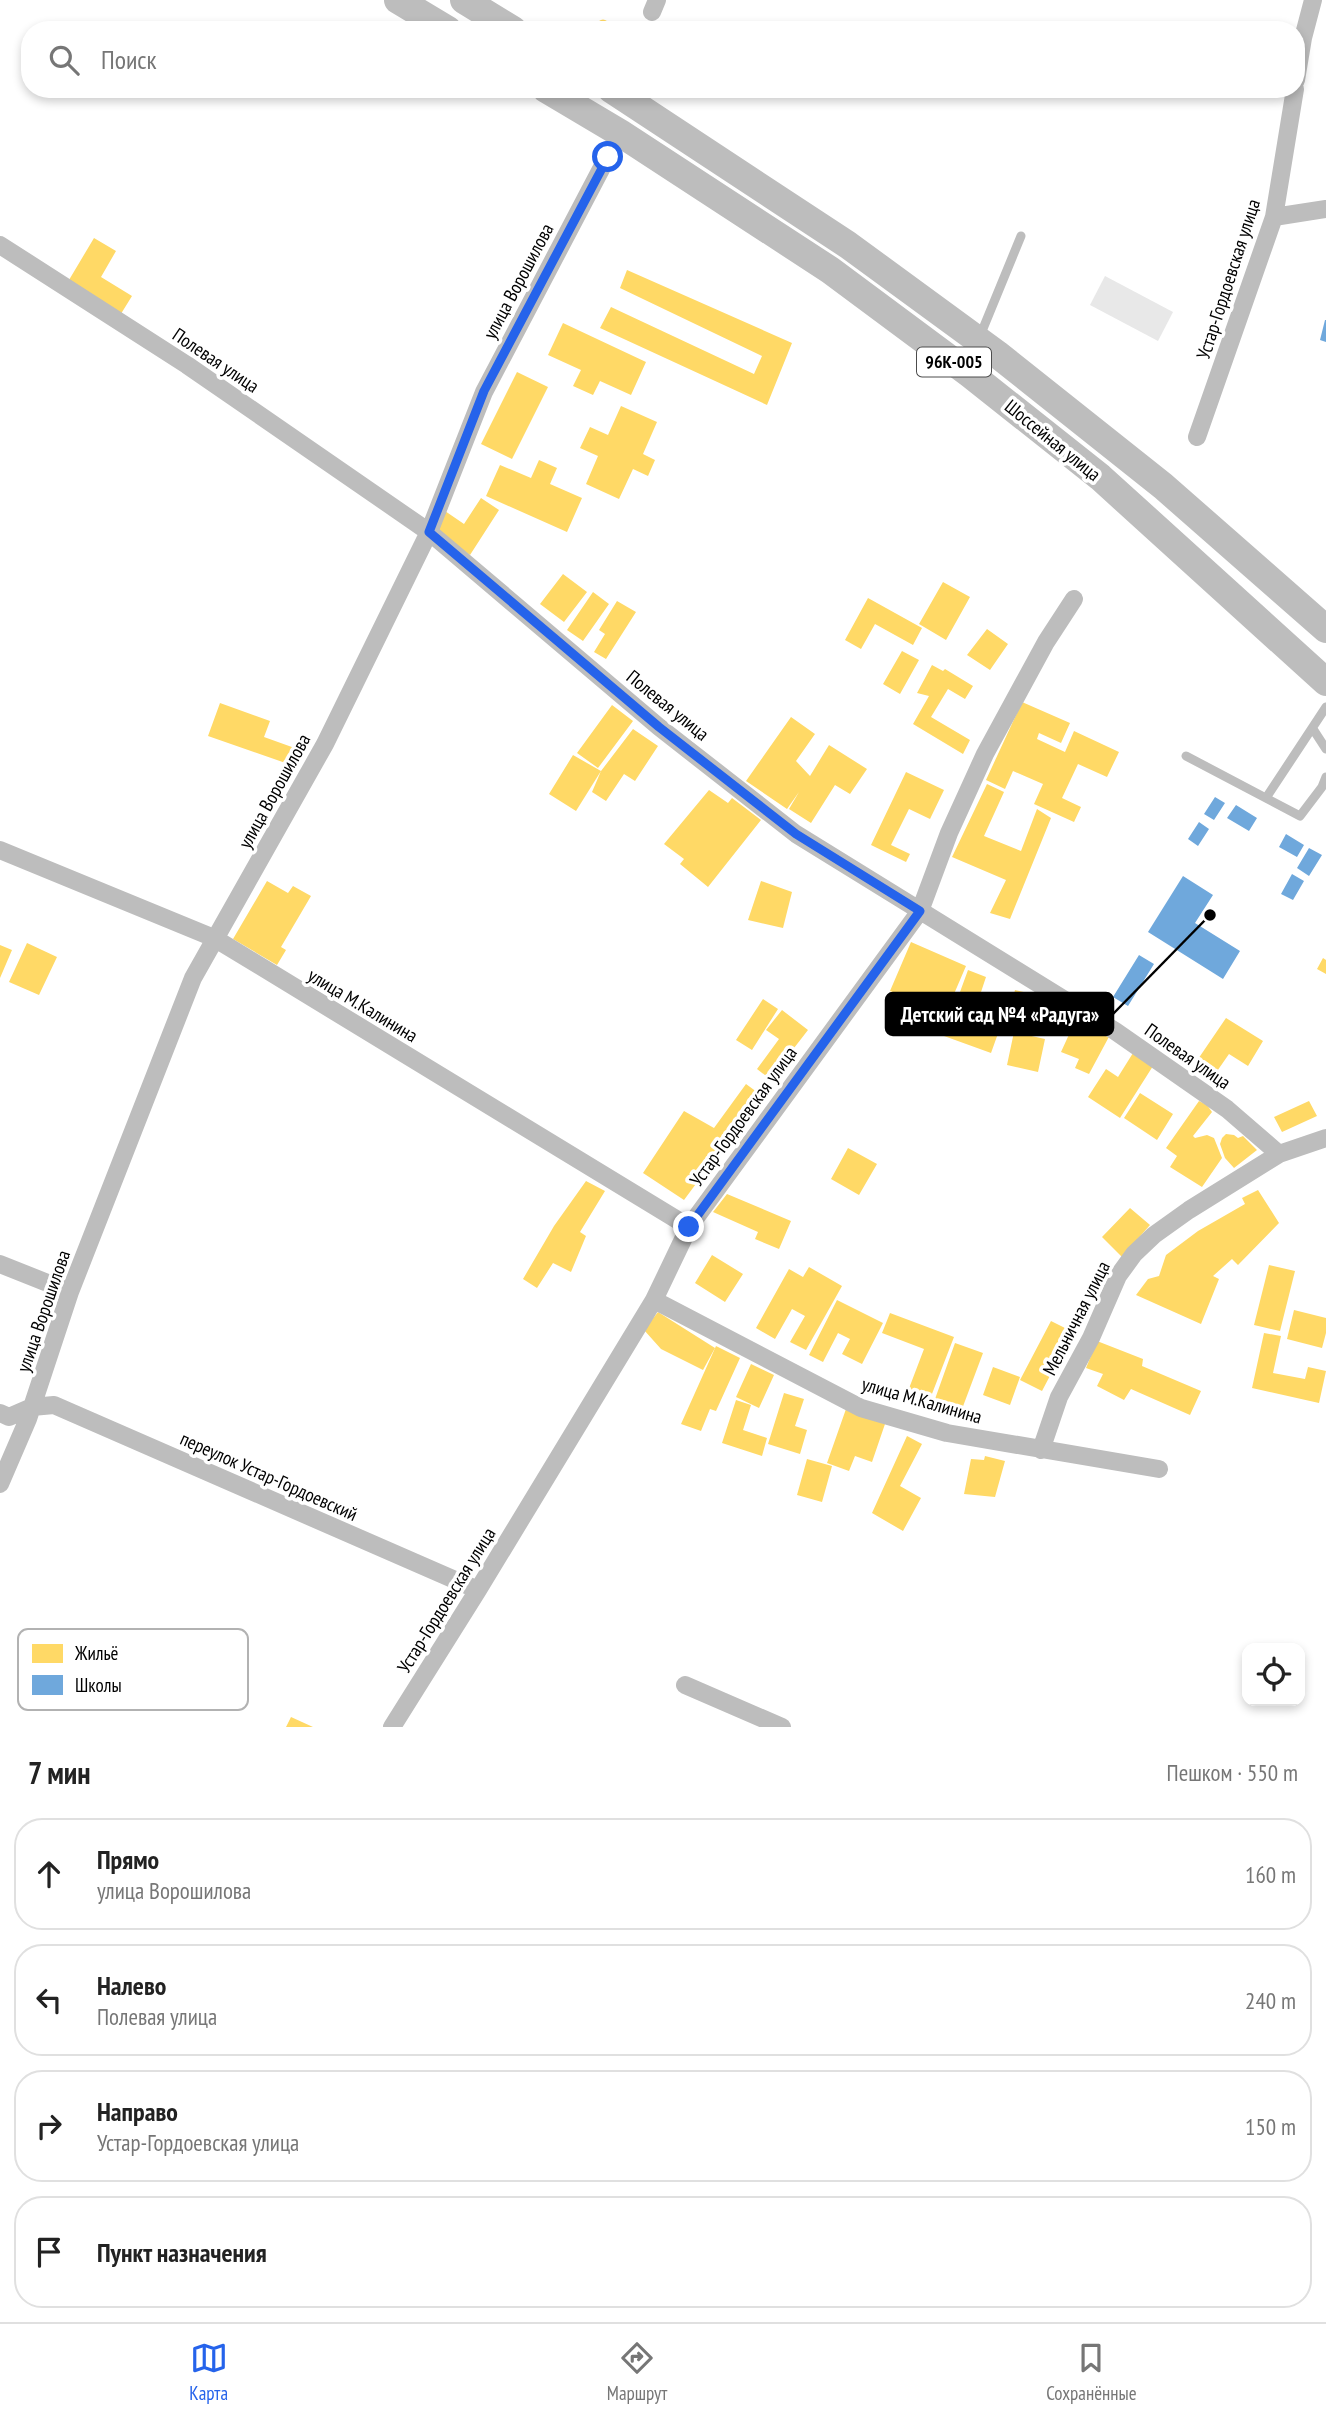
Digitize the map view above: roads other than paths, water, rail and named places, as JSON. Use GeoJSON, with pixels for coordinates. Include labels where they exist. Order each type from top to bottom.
{"type":"FeatureCollection","features":[{"type":"Feature","properties":{"kind":"main road"},"geometry":{"type":"LineString","coordinates":[[398,0],[433,21]]}},
{"type":"Feature","properties":{"kind":"main road"},"geometry":{"type":"LineString","coordinates":[[464,0],[498,21]]}},
{"type":"Feature","properties":{"kind":"main road","name":"Шоссейная улица"},"geometry":{"type":"LineString","coordinates":[[562,98],[830,270],[971,374],[1100,477],[1326,682]]}},
{"type":"Feature","properties":{"kind":"main road","name":"Шоссейная улица"},"geometry":{"type":"LineString","coordinates":[[625,98],[848,245],[978,341],[1163,486],[1326,629]]}},
{"type":"Feature","properties":{"kind":"street"},"geometry":{"type":"LineString","coordinates":[[1305,38],[1313,0]]}},
{"type":"Feature","properties":{"kind":"street","name":"Устар-Гордоевская улица"},"geometry":{"type":"LineString","coordinates":[[1197,437],[1274,217],[1294,98]]}},
{"type":"Feature","properties":{"kind":"street","name":"улица Ворошилова"},"geometry":{"type":"LineString","coordinates":[[0,1484],[37,1406],[70,1292],[193,978],[325,744],[429,532],[484,391],[620,133]]}},
{"type":"Feature","properties":{"kind":"street"},"geometry":{"type":"LineString","coordinates":[[1274,217],[1326,209]]}},
{"type":"Feature","properties":{"kind":"street","name":"Полевая улица"},"geometry":{"type":"LineString","coordinates":[[0,245],[187,365],[429,532],[659,727],[796,834],[1115,1031],[1227,1109],[1279,1154]]}},
{"type":"Feature","properties":{"kind":"street","name":"Устар-Гордоевская улица"},"geometry":{"type":"LineString","coordinates":[[392,1727],[654,1300],[689,1227],[920,911],[944,843],[985,754],[1046,642],[1074,599]]}},
{"type":"Feature","properties":{"kind":"street","name":"улица М.Калинина"},"geometry":{"type":"LineString","coordinates":[[0,850],[214,938],[689,1227]]}},
{"type":"Feature","properties":{"kind":"street"},"geometry":{"type":"LineString","coordinates":[[1279,1154],[1326,1138]]}},
{"type":"Feature","properties":{"kind":"street","name":"Мельничная улица"},"geometry":{"type":"LineString","coordinates":[[1041,1450],[1059,1397],[1091,1338],[1118,1276],[1134,1254],[1154,1235],[1189,1210],[1279,1154]]}},
{"type":"Feature","properties":{"kind":"street"},"geometry":{"type":"LineString","coordinates":[[0,1264],[70,1292]]}},
{"type":"Feature","properties":{"kind":"street","name":"улица М.Калинина"},"geometry":{"type":"LineString","coordinates":[[654,1300],[861,1408],[947,1433],[1159,1469]]}},
{"type":"Feature","properties":{"kind":"street","name":"переулок Устар-Гордоевский"},"geometry":{"type":"LineString","coordinates":[[37,1406],[54,1405],[478,1590]]}},
{"type":"Feature","properties":{"kind":"street"},"geometry":{"type":"LineString","coordinates":[[0,1413],[9,1417],[37,1406]]}},
{"type":"Feature","properties":{"kind":"street"},"geometry":{"type":"LineString","coordinates":[[685,1685],[782,1727]]}},
{"type":"Feature","properties":{"kind":"lane"},"geometry":{"type":"LineString","coordinates":[[978,341],[1021,236]]}},
{"type":"Feature","properties":{"kind":"lane"},"geometry":{"type":"LineString","coordinates":[[1266,798],[1326,707]]}},
{"type":"Feature","properties":{"kind":"lane"},"geometry":{"type":"LineString","coordinates":[[1313,729],[1326,748]]}},
{"type":"Feature","properties":{"kind":"lane"},"geometry":{"type":"LineString","coordinates":[[1186,756],[1300,816],[1322,787],[1326,777]]}},
{"type":"Feature","properties":{"kind":"place","name":"Детский сад №4 «Радуга»"},"geometry":{"type":"Point","coordinates":[1210,915]}}]}
